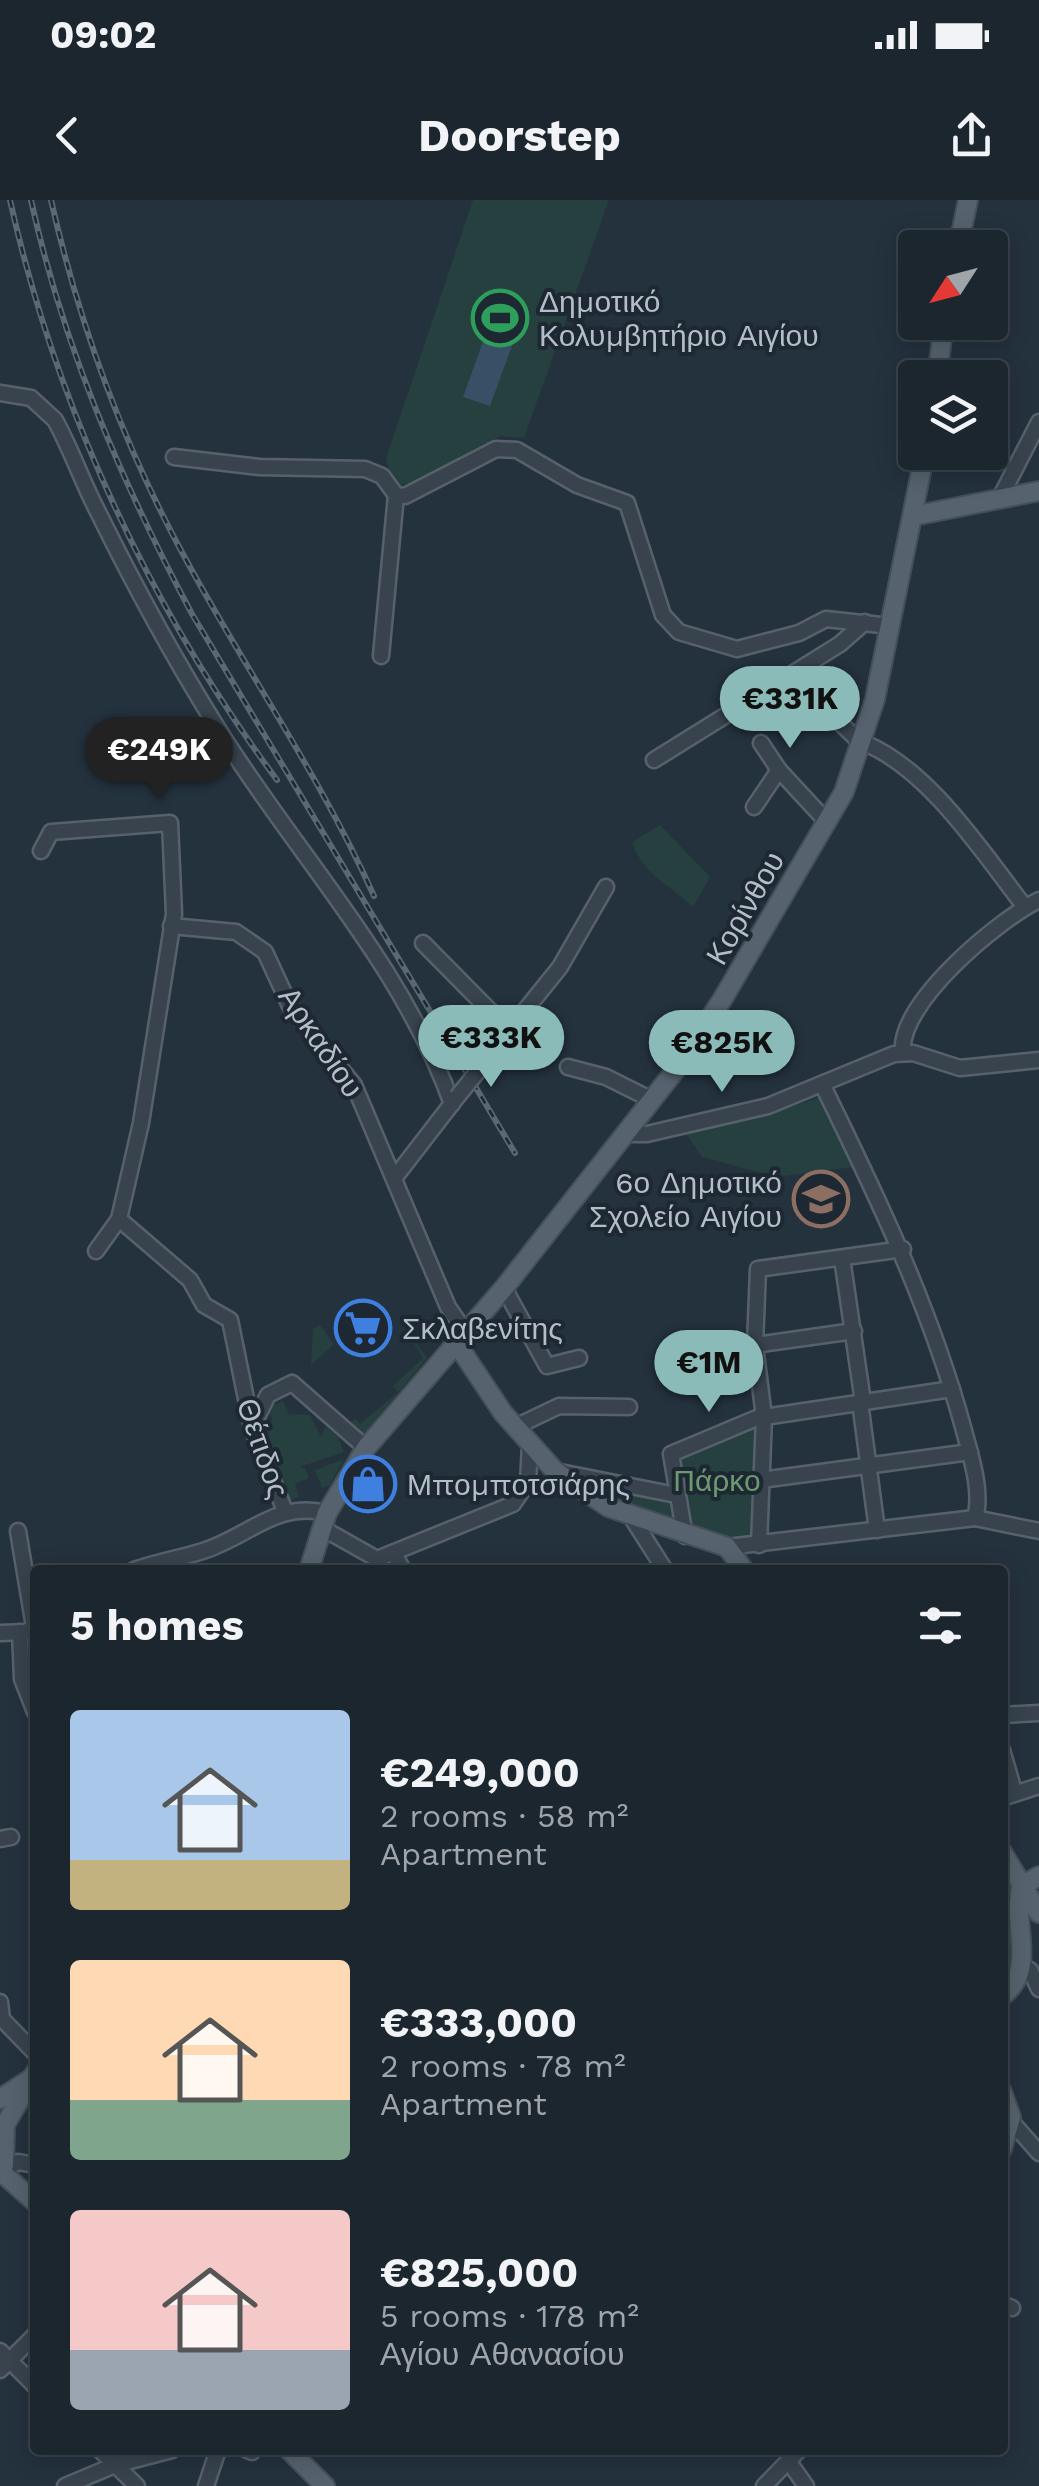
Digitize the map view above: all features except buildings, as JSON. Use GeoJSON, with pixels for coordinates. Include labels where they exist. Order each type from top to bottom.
{"type":"FeatureCollection","features":[{"type":"Feature","properties":{"kind":"main road"},"geometry":{"type":"LineString","coordinates":[[962,230],[968,200]]}},
{"type":"Feature","properties":{"kind":"main road","name":"Κορίνθου"},"geometry":{"type":"LineString","coordinates":[[311,1565],[325,1520],[366,1448],[504,1288],[703,1031],[827,822],[864,744],[922,470]]}},
{"type":"Feature","properties":{"kind":"main road"},"geometry":{"type":"LineString","coordinates":[[913,516],[1039,491]]}},
{"type":"Feature","properties":{"kind":"main road"},"geometry":{"type":"LineString","coordinates":[[462,1339],[515,1427],[555,1471],[594,1500],[735,1558]]}},
{"type":"Feature","properties":{"kind":"main road"},"geometry":{"type":"LineString","coordinates":[[1008,1862],[1039,1913]]}},
{"type":"Feature","properties":{"kind":"main road"},"geometry":{"type":"LineString","coordinates":[[1022,1886],[1039,1876]]}},
{"type":"Feature","properties":{"kind":"main road"},"geometry":{"type":"LineString","coordinates":[[1008,1993],[1018,1987],[1030,1970],[1034,1949],[1020,1898],[1022,1886]]}},
{"type":"Feature","properties":{"kind":"main road"},"geometry":{"type":"LineString","coordinates":[[0,2099],[30,2082]]}},
{"type":"Feature","properties":{"kind":"main road"},"geometry":{"type":"LineString","coordinates":[[0,2110],[30,2082]]}},
{"type":"Feature","properties":{"kind":"main road"},"geometry":{"type":"LineString","coordinates":[[30,2083],[4,2130],[4,2172],[30,2197]]}},
{"type":"Feature","properties":{"kind":"main road"},"geometry":{"type":"LineString","coordinates":[[1008,2114],[1008,2128]]}},
{"type":"Feature","properties":{"kind":"main road"},"geometry":{"type":"LineString","coordinates":[[294,2455],[325,2486]]}},
{"type":"Feature","properties":{"kind":"street"},"geometry":{"type":"LineString","coordinates":[[0,392],[31,398],[55,420],[174,655],[243,767],[320,870],[397,989],[455,1101]]}},
{"type":"Feature","properties":{"kind":"street"},"geometry":{"type":"LineString","coordinates":[[1000,498],[1039,422]]}},
{"type":"Feature","properties":{"kind":"street"},"geometry":{"type":"LineString","coordinates":[[396,495],[414,494],[496,449],[509,447],[577,484],[627,503],[662,616],[674,630],[737,649],[799,633],[826,620],[890,626]]}},
{"type":"Feature","properties":{"kind":"street"},"geometry":{"type":"LineString","coordinates":[[174,457],[259,468],[364,469],[382,476],[396,495],[380,656]]}},
{"type":"Feature","properties":{"kind":"street"},"geometry":{"type":"LineString","coordinates":[[654,760],[840,644],[866,622]]}},
{"type":"Feature","properties":{"kind":"street"},"geometry":{"type":"LineString","coordinates":[[808,693],[864,744],[892,754],[1032,904],[943,978],[904,1031],[903,1053]]}},
{"type":"Feature","properties":{"kind":"street"},"geometry":{"type":"LineString","coordinates":[[761,743],[779,770],[827,822]]}},
{"type":"Feature","properties":{"kind":"street"},"geometry":{"type":"LineString","coordinates":[[754,807],[779,770]]}},
{"type":"Feature","properties":{"kind":"street"},"geometry":{"type":"LineString","coordinates":[[41,851],[51,832],[170,823],[171,926],[141,1123],[120,1219],[96,1251]]}},
{"type":"Feature","properties":{"kind":"street"},"geometry":{"type":"LineString","coordinates":[[500,1021],[519,1018],[560,967],[606,887]]}},
{"type":"Feature","properties":{"kind":"street","name":"Αρκαδίου"},"geometry":{"type":"LineString","coordinates":[[171,926],[236,932],[266,952],[290,1006],[346,1072],[396,1176],[462,1339]]}},
{"type":"Feature","properties":{"kind":"street"},"geometry":{"type":"LineString","coordinates":[[423,942],[500,1021]]}},
{"type":"Feature","properties":{"kind":"street"},"geometry":{"type":"LineString","coordinates":[[396,1176],[491,1055],[497,1046],[500,1021]]}},
{"type":"Feature","properties":{"kind":"street"},"geometry":{"type":"LineString","coordinates":[[625,1134],[646,1134],[768,1106],[823,1086],[884,1056],[903,1053],[960,1068],[1039,1060]]}},
{"type":"Feature","properties":{"kind":"street"},"geometry":{"type":"LineString","coordinates":[[568,1067],[606,1077],[652,1100]]}},
{"type":"Feature","properties":{"kind":"street"},"geometry":{"type":"LineString","coordinates":[[823,1086],[903,1250],[952,1389],[970,1452],[977,1500],[975,1518]]}},
{"type":"Feature","properties":{"kind":"street","name":"Θέτιδος"},"geometry":{"type":"LineString","coordinates":[[120,1219],[190,1280],[204,1305],[230,1320],[252,1428],[285,1511]]}},
{"type":"Feature","properties":{"kind":"street"},"geometry":{"type":"LineString","coordinates":[[759,1546],[764,1416],[755,1345],[758,1269],[903,1250]]}},
{"type":"Feature","properties":{"kind":"street"},"geometry":{"type":"LineString","coordinates":[[842,1258],[877,1530]]}},
{"type":"Feature","properties":{"kind":"street"},"geometry":{"type":"LineString","coordinates":[[504,1288],[547,1366],[579,1358]]}},
{"type":"Feature","properties":{"kind":"street"},"geometry":{"type":"LineString","coordinates":[[755,1345],[854,1331]]}},
{"type":"Feature","properties":{"kind":"street"},"geometry":{"type":"LineString","coordinates":[[252,1428],[268,1395],[292,1382],[366,1448]]}},
{"type":"Feature","properties":{"kind":"street"},"geometry":{"type":"LineString","coordinates":[[685,1536],[671,1454],[764,1416],[952,1389]]}},
{"type":"Feature","properties":{"kind":"street"},"geometry":{"type":"LineString","coordinates":[[515,1427],[560,1406],[630,1407]]}},
{"type":"Feature","properties":{"kind":"street"},"geometry":{"type":"LineString","coordinates":[[152,1565],[204,1550],[300,1506],[377,1560],[513,1504],[528,1482],[530,1445]]}},
{"type":"Feature","properties":{"kind":"street"},"geometry":{"type":"LineString","coordinates":[[761,1480],[970,1452]]}},
{"type":"Feature","properties":{"kind":"street"},"geometry":{"type":"LineString","coordinates":[[555,1471],[671,1494]]}},
{"type":"Feature","properties":{"kind":"street"},"geometry":{"type":"LineString","coordinates":[[630,1516],[661,1565]]}},
{"type":"Feature","properties":{"kind":"street"},"geometry":{"type":"LineString","coordinates":[[735,1558],[759,1546],[975,1518],[1039,1531]]}},
{"type":"Feature","properties":{"kind":"street"},"geometry":{"type":"LineString","coordinates":[[18,1531],[30,1593]]}},
{"type":"Feature","properties":{"kind":"street"},"geometry":{"type":"LineString","coordinates":[[394,1554],[400,1565]]}},
{"type":"Feature","properties":{"kind":"street"},"geometry":{"type":"LineString","coordinates":[[0,1633],[30,1628]]}},
{"type":"Feature","properties":{"kind":"street"},"geometry":{"type":"LineString","coordinates":[[20,1632],[22,1679],[30,1699]]}},
{"type":"Feature","properties":{"kind":"street"},"geometry":{"type":"LineString","coordinates":[[1008,1715],[1039,1713]]}},
{"type":"Feature","properties":{"kind":"street"},"geometry":{"type":"LineString","coordinates":[[1008,1795],[1039,1786]]}},
{"type":"Feature","properties":{"kind":"street"},"geometry":{"type":"LineString","coordinates":[[1030,1970],[1039,1990]]}},
{"type":"Feature","properties":{"kind":"street"},"geometry":{"type":"LineString","coordinates":[[0,2002],[2,2018],[30,2047]]}},
{"type":"Feature","properties":{"kind":"street"},"geometry":{"type":"LineString","coordinates":[[1010,2121],[1039,2153]]}},
{"type":"Feature","properties":{"kind":"street"},"geometry":{"type":"LineString","coordinates":[[4,2172],[18,2162],[30,2165]]}},
{"type":"Feature","properties":{"kind":"street"},"geometry":{"type":"LineString","coordinates":[[30,2338],[3,2361],[30,2382]]}},
{"type":"Feature","properties":{"kind":"street"},"geometry":{"type":"LineString","coordinates":[[105,2455],[136,2486]]}},
{"type":"Feature","properties":{"kind":"street"},"geometry":{"type":"LineString","coordinates":[[65,2486],[115,2465],[153,2455]]}},
{"type":"Feature","properties":{"kind":"street"},"geometry":{"type":"LineString","coordinates":[[206,2486],[216,2455]]}},
{"type":"Feature","properties":{"kind":"street"},"geometry":{"type":"LineString","coordinates":[[764,2486],[794,2456],[806,2486]]}},
{"type":"Feature","properties":{"kind":"green space","name":"Δημοτικό Κολυμβητήριο Αιγίου"},"geometry":{"type":"Polygon","coordinates":[[[473,200],[609,200],[524,438],[500,436],[419,483],[401,485],[391,475],[386,459],[473,200]]]}},
{"type":"Feature","properties":{"kind":"green space"},"geometry":{"type":"Polygon","coordinates":[[[660,825],[710,877],[693,907],[650,871],[632,842],[660,825]]]}},
{"type":"Feature","properties":{"kind":"green space"},"geometry":{"type":"Polygon","coordinates":[[[820,1097],[854,1167],[776,1177],[702,1157],[685,1132],[770,1114],[820,1097]]]}},
{"type":"Feature","properties":{"kind":"green space"},"geometry":{"type":"Polygon","coordinates":[[[320,1325],[334,1344],[311,1365],[313,1329],[320,1325]]]}},
{"type":"Feature","properties":{"kind":"green space"},"geometry":{"type":"Polygon","coordinates":[[[407,1332],[427,1358],[363,1435],[350,1423],[355,1419],[360,1424],[398,1392],[393,1386],[423,1358],[407,1332]]]}},
{"type":"Feature","properties":{"kind":"green space"},"geometry":{"type":"Polygon","coordinates":[[[283,1401],[289,1414],[310,1415],[321,1437],[326,1426],[338,1437],[344,1452],[300,1467],[305,1468],[309,1478],[295,1484],[299,1497],[287,1502],[270,1461],[274,1459],[271,1451],[266,1452],[257,1427],[272,1420],[267,1407],[283,1401]]]}},
{"type":"Feature","properties":{"kind":"green space","name":"Πάρκο"},"geometry":{"type":"Polygon","coordinates":[[[758,1425],[753,1541],[730,1543],[689,1532],[675,1456],[758,1425]]]}},
{"type":"Feature","properties":{"kind":"green space"},"geometry":{"type":"Polygon","coordinates":[[[344,1459],[330,1485],[322,1488],[315,1470],[344,1459]]]}},
{"type":"Feature","properties":{"kind":"green space"},"geometry":{"type":"Polygon","coordinates":[[[572,1476],[673,1497],[679,1527],[618,1505],[572,1476]]]}},
{"type":"Feature","properties":{"kind":"water"},"geometry":{"type":"Polygon","coordinates":[[[486,333],[513,343],[490,406],[463,397],[486,333]]]}},
{"type":"Feature","properties":{"kind":"railway"},"geometry":{"type":"LineString","coordinates":[[10,200],[53,354],[114,504],[189,647],[277,780]]}},
{"type":"Feature","properties":{"kind":"railway"},"geometry":{"type":"LineString","coordinates":[[31,200],[60,308],[97,413],[166,565],[515,1153]]}},
{"type":"Feature","properties":{"kind":"railway"},"geometry":{"type":"LineString","coordinates":[[51,200],[90,338],[142,471],[208,599],[331,809],[374,896]]}},
{"type":"Feature","properties":{"kind":"place","name":"Δημοτικό Κολυμβητήριο Αιγίου"},"geometry":{"type":"Point","coordinates":[500,318]}},
{"type":"Feature","properties":{"kind":"place","name":"6ο Δημοτικό Σχολείο Αιγίου"},"geometry":{"type":"Point","coordinates":[821,1199]}},
{"type":"Feature","properties":{"kind":"place","name":"Σκλαβενίτης"},"geometry":{"type":"Point","coordinates":[363,1328]}},
{"type":"Feature","properties":{"kind":"place","name":"Μπομποτσιάρης"},"geometry":{"type":"Point","coordinates":[368,1484]}}]}
